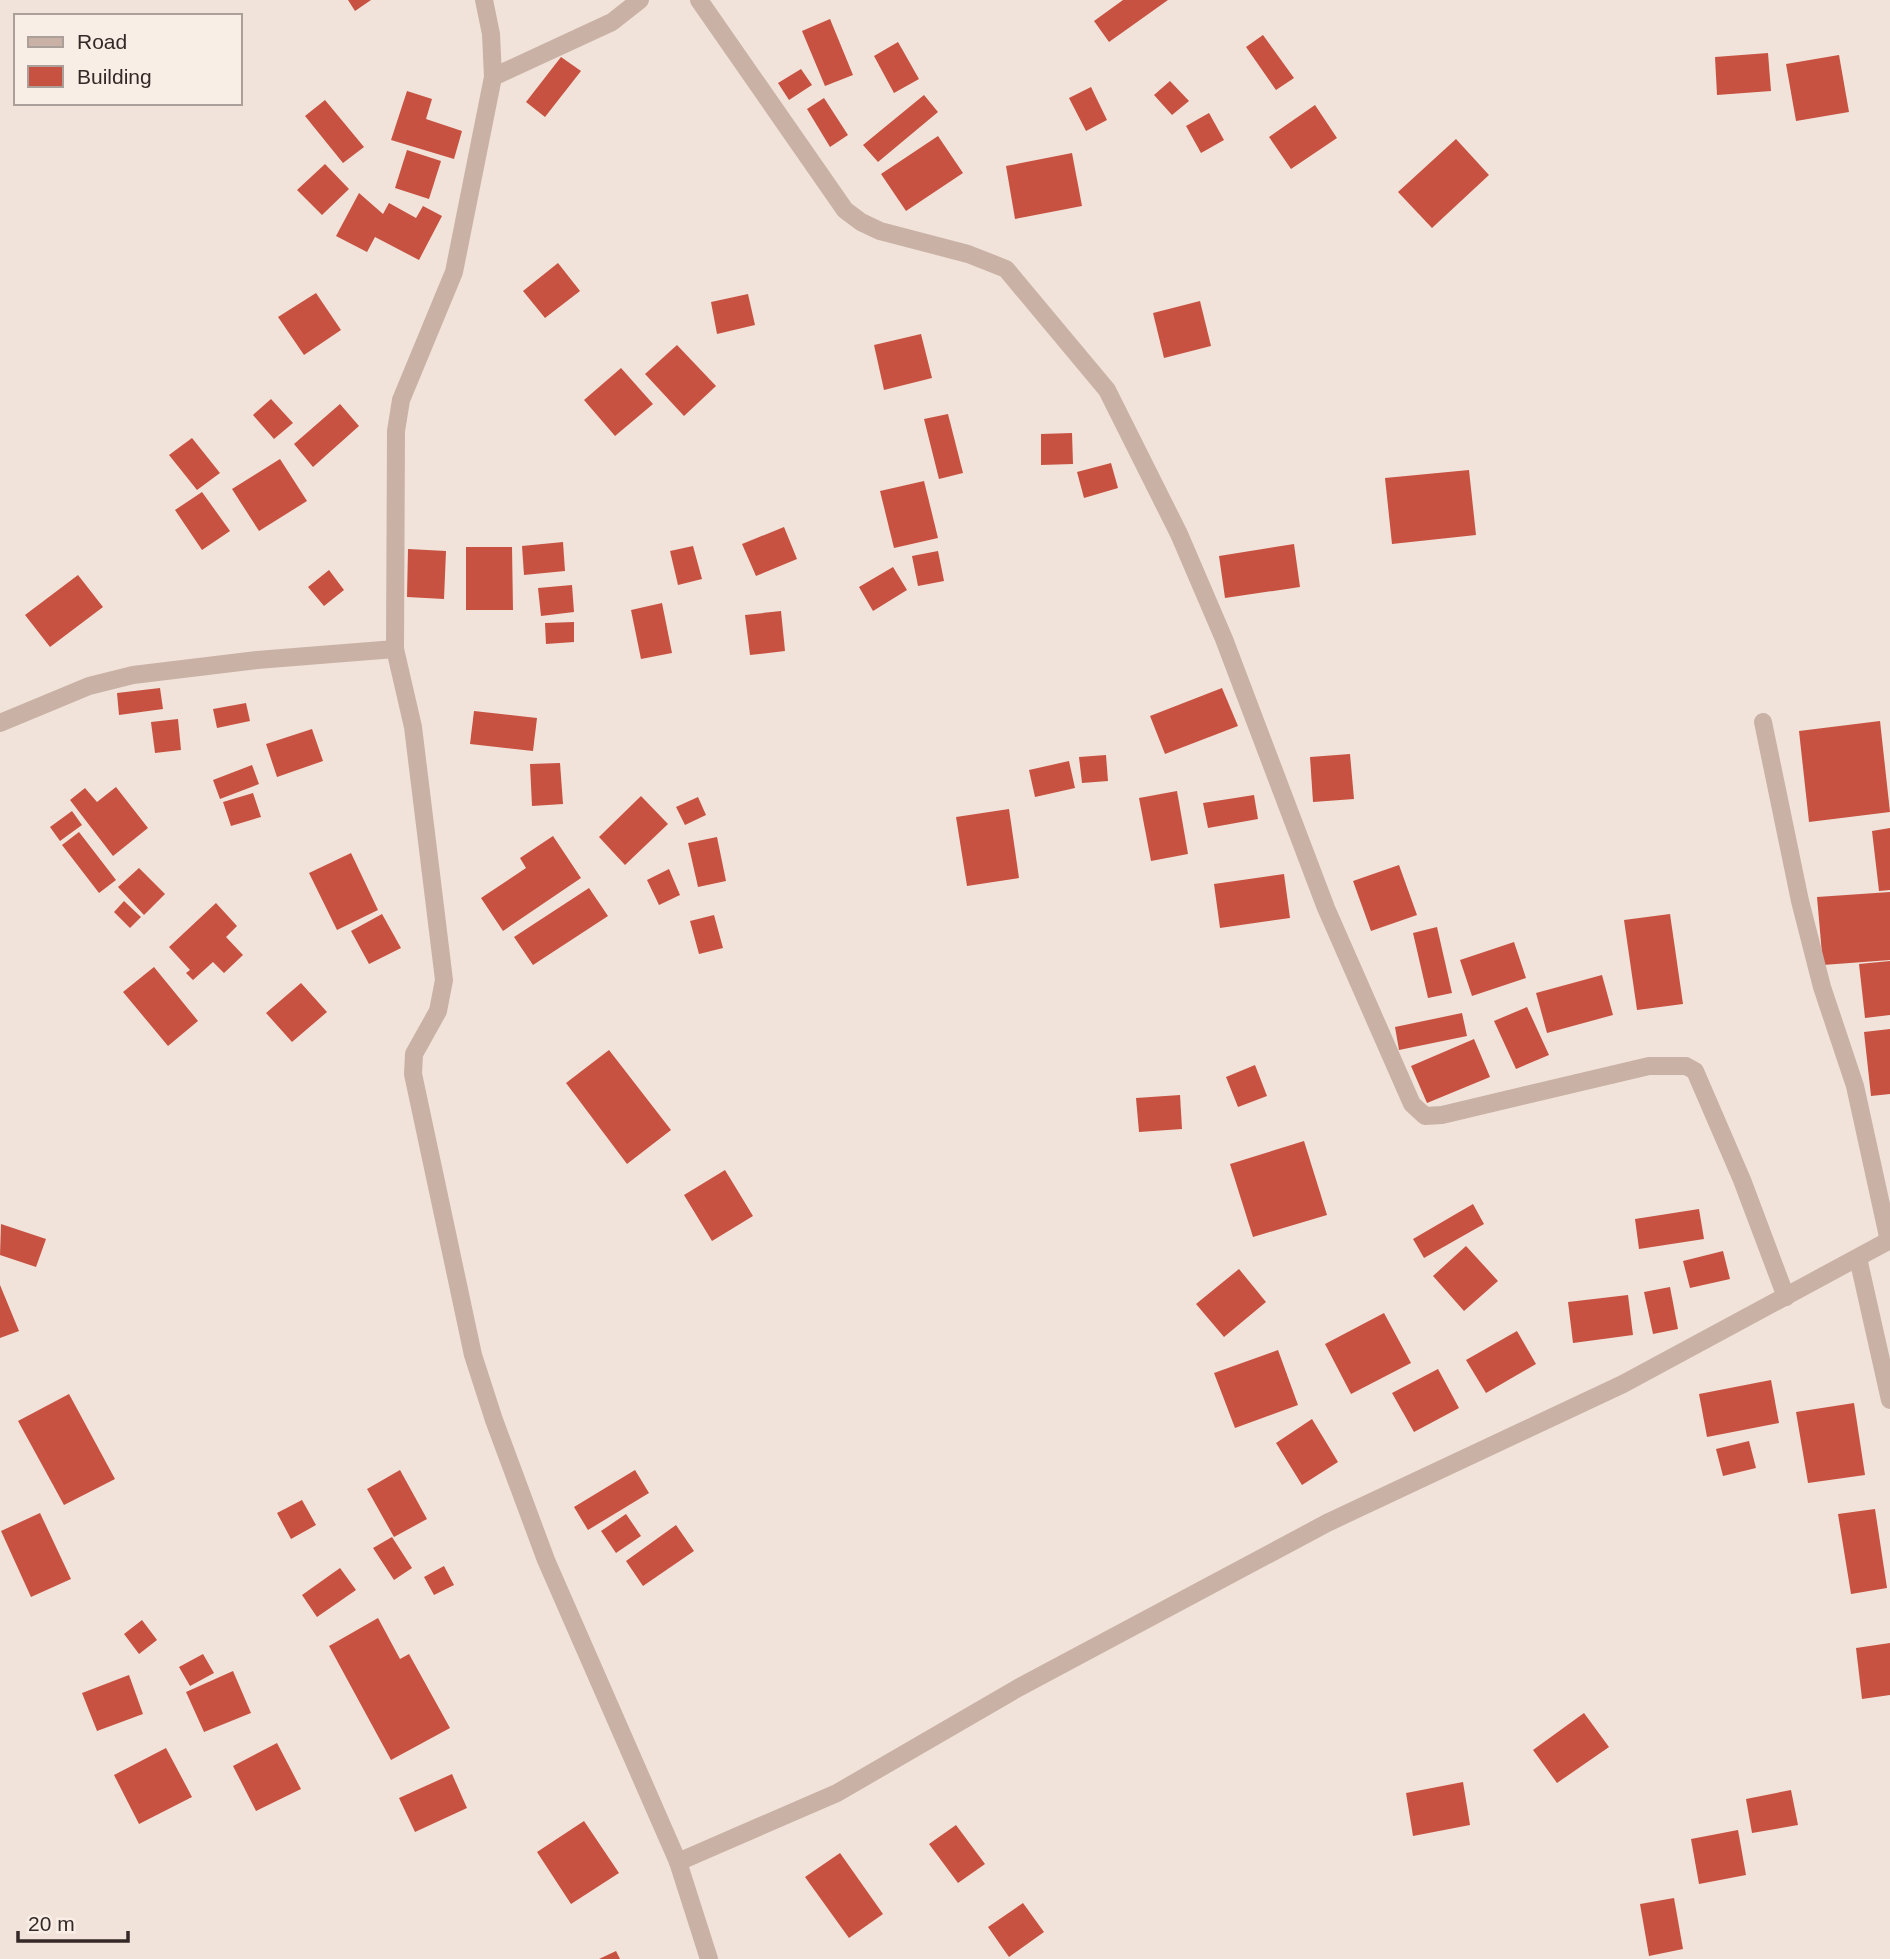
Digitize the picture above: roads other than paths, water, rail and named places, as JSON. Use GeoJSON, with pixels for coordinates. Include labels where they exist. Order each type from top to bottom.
{"type":"FeatureCollection","features":[{"type":"Feature","properties":{"kind":"street"},"geometry":{"type":"LineString","coordinates":[[484,0],[491,34],[493,78],[454,272],[401,400],[397,431],[395,649],[413,727],[444,979],[438,1011],[412,1065],[473,1355],[511,1470],[546,1560],[678,1862],[709,1959]]}},
{"type":"Feature","properties":{"kind":"street"},"geometry":{"type":"LineString","coordinates":[[493,78],[612,22],[640,0]]}},
{"type":"Feature","properties":{"kind":"street"},"geometry":{"type":"LineString","coordinates":[[699,0],[845,210],[880,231],[968,254],[1006,269],[1107,390],[1179,534],[1214,616],[1326,908],[1412,1104],[1425,1116],[1442,1115],[1649,1066],[1686,1066],[1695,1071],[1737,1168],[1786,1297]]}},
{"type":"Feature","properties":{"kind":"street"},"geometry":{"type":"LineString","coordinates":[[0,723],[89,686],[134,675],[257,660],[395,649]]}},
{"type":"Feature","properties":{"kind":"street"},"geometry":{"type":"LineString","coordinates":[[678,1862],[837,1793],[1018,1688],[1327,1523],[1623,1384],[1890,1241],[1855,1086],[1822,987],[1800,901],[1763,722]]}},
{"type":"Feature","properties":{"kind":"street"},"geometry":{"type":"LineString","coordinates":[[1858,1258],[1890,1399]]}}]}
